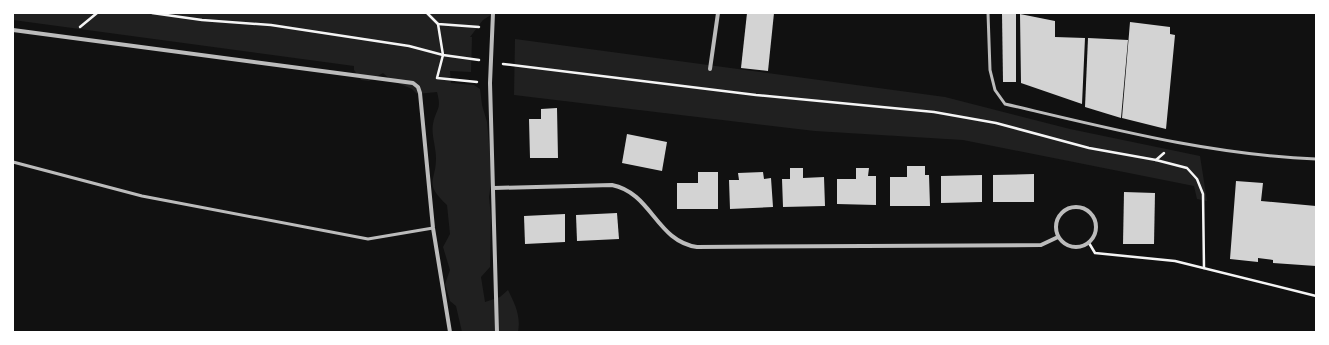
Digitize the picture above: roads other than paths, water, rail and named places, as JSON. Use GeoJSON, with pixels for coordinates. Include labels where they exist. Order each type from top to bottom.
{"type":"FeatureCollection","features":[{"type":"Feature","properties":{"kind":"street"},"geometry":{"type":"LineString","coordinates":[[492,13],[490,83],[497,332]]}},
{"type":"Feature","properties":{"kind":"street"},"geometry":{"type":"LineString","coordinates":[[710,69],[718,13]]}},
{"type":"Feature","properties":{"kind":"street"},"geometry":{"type":"LineString","coordinates":[[13,30],[413,83],[418,87],[420,93],[433,228],[450,332]]}},
{"type":"Feature","properties":{"kind":"street"},"geometry":{"type":"LineString","coordinates":[[494,188],[612,185],[623,187],[634,193],[676,240],[686,246],[697,247],[1041,245],[1058,237]]}},
{"type":"Feature","properties":{"kind":"street"},"geometry":{"type":"LineString","coordinates":[[1070,208],[1083,208],[1093,217],[1096,224],[1096,231],[1089,243],[1083,246],[1070,247],[1064,244],[1058,237],[1055,228],[1059,215],[1070,208]]}},
{"type":"Feature","properties":{"kind":"lane"},"geometry":{"type":"LineString","coordinates":[[988,13],[990,70],[995,90],[1005,104],[1176,143],[1232,152],[1316,159]]}},
{"type":"Feature","properties":{"kind":"lane"},"geometry":{"type":"LineString","coordinates":[[13,162],[142,196],[368,239],[433,228]]}}]}
